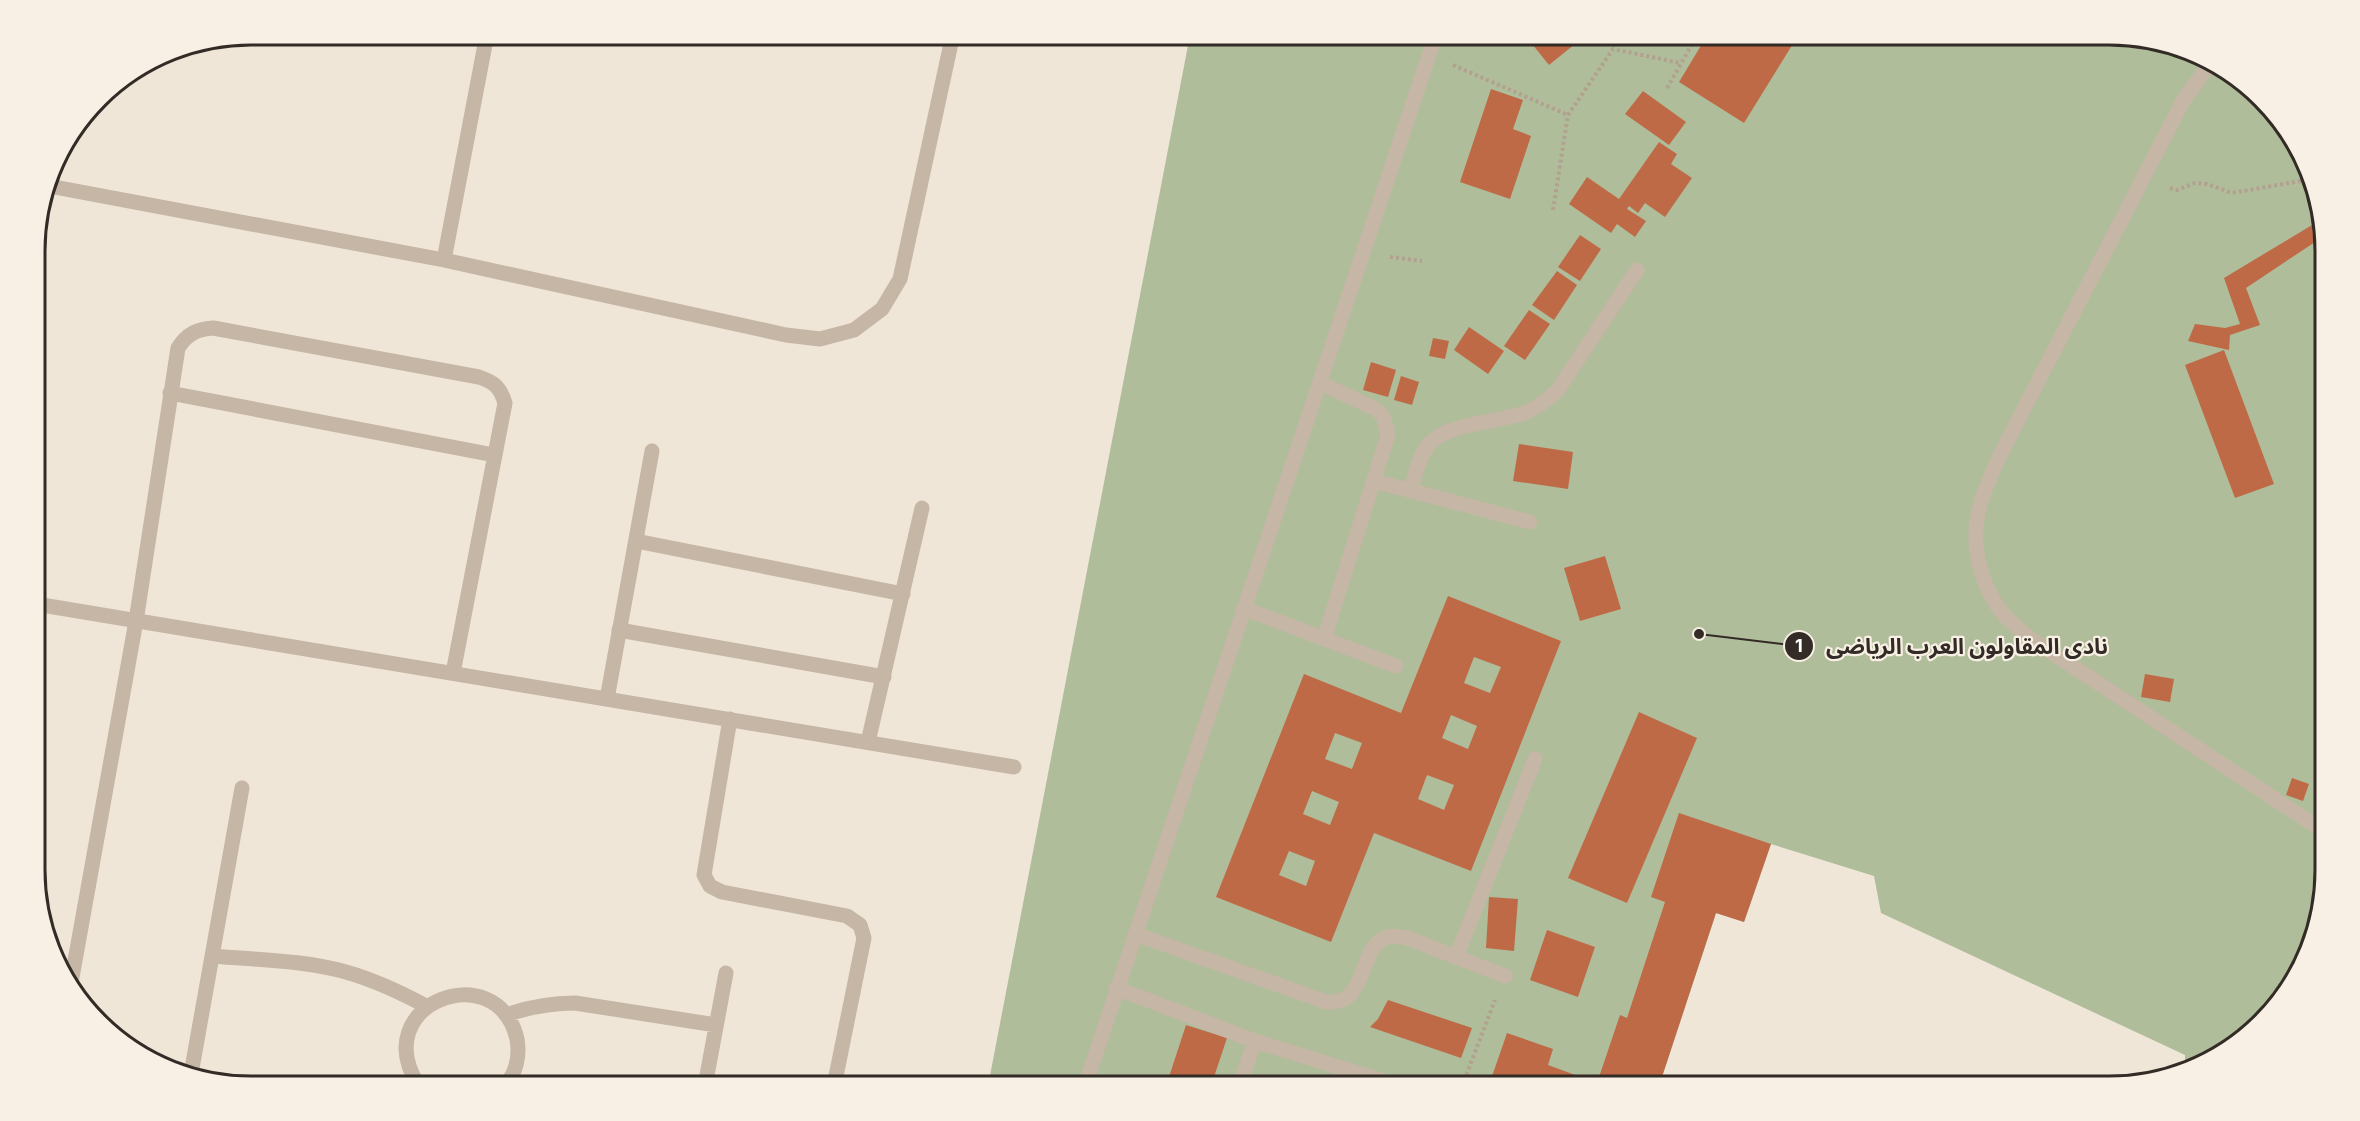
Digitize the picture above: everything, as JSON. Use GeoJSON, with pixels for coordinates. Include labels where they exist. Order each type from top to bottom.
{"type":"FeatureCollection","features":[{"type":"Feature","properties":{"kind":"street"},"geometry":{"type":"LineString","coordinates":[[444,260],[485,45]]}},
{"type":"Feature","properties":{"kind":"street"},"geometry":{"type":"LineString","coordinates":[[56,187],[444,260],[786,335],[820,339],[854,330],[882,309],[900,279],[951,45]]}},
{"type":"Feature","properties":{"kind":"street"},"geometry":{"type":"LineString","coordinates":[[1088,1076],[1432,45]]}},
{"type":"Feature","properties":{"kind":"street"},"geometry":{"type":"LineString","coordinates":[[2206,70],[2183,101],[1985,488],[1977,520],[1977,553],[1986,585],[2004,614],[2028,637],[2315,825]]}},
{"type":"Feature","properties":{"kind":"street"},"geometry":{"type":"LineString","coordinates":[[1411,490],[1421,457],[1437,436],[1450,430],[1527,411],[1557,391],[1637,270]]}},
{"type":"Feature","properties":{"kind":"street"},"geometry":{"type":"LineString","coordinates":[[73,973],[136,621],[178,348],[189,334],[201,329],[213,328],[479,377],[492,381],[501,390],[505,402],[453,673]]}},
{"type":"Feature","properties":{"kind":"street"},"geometry":{"type":"LineString","coordinates":[[1320,383],[1376,409],[1383,416],[1388,435],[1324,639]]}},
{"type":"Feature","properties":{"kind":"street"},"geometry":{"type":"LineString","coordinates":[[170,393],[494,455]]}},
{"type":"Feature","properties":{"kind":"street"},"geometry":{"type":"LineString","coordinates":[[607,699],[652,451]]}},
{"type":"Feature","properties":{"kind":"street"},"geometry":{"type":"LineString","coordinates":[[1374,481],[1530,522]]}},
{"type":"Feature","properties":{"kind":"street"},"geometry":{"type":"LineString","coordinates":[[868,742],[922,508]]}},
{"type":"Feature","properties":{"kind":"street"},"geometry":{"type":"LineString","coordinates":[[636,541],[903,594]]}},
{"type":"Feature","properties":{"kind":"street"},"geometry":{"type":"LineString","coordinates":[[45,606],[1014,767]]}},
{"type":"Feature","properties":{"kind":"street"},"geometry":{"type":"LineString","coordinates":[[1243,608],[1396,666]]}},
{"type":"Feature","properties":{"kind":"street"},"geometry":{"type":"LineString","coordinates":[[619,630],[884,677]]}},
{"type":"Feature","properties":{"kind":"street"},"geometry":{"type":"LineString","coordinates":[[730,719],[704,875],[710,886],[722,892],[847,916],[860,925],[864,938],[836,1076]]}},
{"type":"Feature","properties":{"kind":"street"},"geometry":{"type":"LineString","coordinates":[[1456,957],[1535,759]]}},
{"type":"Feature","properties":{"kind":"street"},"geometry":{"type":"LineString","coordinates":[[192,1067],[242,788]]}},
{"type":"Feature","properties":{"kind":"street"},"geometry":{"type":"LineString","coordinates":[[1135,934],[1326,1002],[1335,1003],[1345,1000],[1354,993],[1374,945],[1389,936],[1400,936],[1505,976]]}},
{"type":"Feature","properties":{"kind":"street"},"geometry":{"type":"LineString","coordinates":[[213,956],[315,966],[344,972],[391,988],[426,1006]]}},
{"type":"Feature","properties":{"kind":"street"},"geometry":{"type":"LineString","coordinates":[[707,1076],[726,973]]}},
{"type":"Feature","properties":{"kind":"street"},"geometry":{"type":"LineString","coordinates":[[1116,988],[1255,1041],[1367,1076]]}},
{"type":"Feature","properties":{"kind":"street"},"geometry":{"type":"LineString","coordinates":[[412,1076],[405,1054],[407,1036],[414,1020],[426,1006],[441,998],[459,994],[476,996],[492,1002],[506,1015],[514,1030],[518,1047],[516,1065],[510,1076]]}},
{"type":"Feature","properties":{"kind":"street"},"geometry":{"type":"LineString","coordinates":[[506,1015],[529,1007],[554,1003],[575,1003],[716,1025]]}},
{"type":"Feature","properties":{"kind":"street"},"geometry":{"type":"LineString","coordinates":[[1243,1076],[1255,1041]]}},
{"type":"Feature","properties":{"kind":"path"},"geometry":{"type":"LineString","coordinates":[[1667,88],[1691,45]]}},
{"type":"Feature","properties":{"kind":"path"},"geometry":{"type":"LineString","coordinates":[[1553,210],[1568,115],[1613,49],[1680,63]]}},
{"type":"Feature","properties":{"kind":"path"},"geometry":{"type":"LineString","coordinates":[[1429,55],[1568,115]]}},
{"type":"Feature","properties":{"kind":"path"},"geometry":{"type":"LineString","coordinates":[[2146,173],[2176,190],[2195,183],[2207,184],[2232,193],[2302,181]]}},
{"type":"Feature","properties":{"kind":"path"},"geometry":{"type":"LineString","coordinates":[[1466,1076],[1505,976]]}},
{"type":"Feature","properties":{"kind":"green space"},"geometry":{"type":"Polygon","coordinates":[[[1188,45],[2122,45],[2175,56],[2212,73],[2255,105],[2272,126],[2299,172],[2308,198],[2315,251],[2315,883],[2308,923],[2299,949],[2272,995],[2245,1025],[2200,1055],[2185,1061],[2185,1055],[1881,913],[1874,876],[1771,844],[1744,922],[1716,913],[1662,1076],[990,1076],[1188,45]]]}},
{"type":"Feature","properties":{"kind":"building"},"geometry":{"type":"Polygon","coordinates":[[[1533,45],[1574,45],[1549,65],[1533,45]]]}},
{"type":"Feature","properties":{"kind":"building"},"geometry":{"type":"Polygon","coordinates":[[[1701,45],[1792,45],[1744,123],[1679,82],[1701,45]]]}},
{"type":"Feature","properties":{"kind":"building"},"geometry":{"type":"Polygon","coordinates":[[[1491,89],[1523,100],[1513,129],[1531,136],[1510,199],[1460,182],[1491,89]]]}},
{"type":"Feature","properties":{"kind":"building"},"geometry":{"type":"Polygon","coordinates":[[[1643,91],[1686,122],[1669,145],[1625,114],[1643,91]]]}},
{"type":"Feature","properties":{"kind":"building"},"geometry":{"type":"Polygon","coordinates":[[[1659,142],[1677,154],[1671,164],[1692,178],[1665,217],[1645,203],[1638,213],[1629,206],[1627,209],[1646,221],[1635,237],[1617,224],[1611,233],[1569,204],[1587,177],[1619,199],[1659,142]]]}},
{"type":"Feature","properties":{"kind":"building"},"geometry":{"type":"Polygon","coordinates":[[[2313,224],[2314,242],[2246,288],[2260,325],[2230,335],[2229,350],[2188,341],[2195,324],[2225,328],[2240,324],[2224,278],[2313,224]]]}},
{"type":"Feature","properties":{"kind":"building"},"geometry":{"type":"Polygon","coordinates":[[[1580,235],[1601,249],[1580,281],[1558,267],[1580,235]]]}},
{"type":"Feature","properties":{"kind":"building"},"geometry":{"type":"Polygon","coordinates":[[[1557,271],[1577,285],[1554,320],[1532,305],[1557,271]]]}},
{"type":"Feature","properties":{"kind":"building"},"geometry":{"type":"Polygon","coordinates":[[[1529,310],[1550,324],[1525,360],[1504,346],[1529,310]]]}},
{"type":"Feature","properties":{"kind":"building"},"geometry":{"type":"Polygon","coordinates":[[[1469,327],[1504,351],[1488,374],[1454,350],[1469,327]]]}},
{"type":"Feature","properties":{"kind":"building"},"geometry":{"type":"Polygon","coordinates":[[[1433,338],[1449,341],[1445,359],[1429,356],[1433,338]]]}},
{"type":"Feature","properties":{"kind":"building"},"geometry":{"type":"Polygon","coordinates":[[[2224,350],[2274,484],[2235,498],[2185,365],[2224,350]]]}},
{"type":"Feature","properties":{"kind":"building"},"geometry":{"type":"Polygon","coordinates":[[[1371,362],[1396,370],[1388,397],[1363,390],[1371,362]]]}},
{"type":"Feature","properties":{"kind":"building"},"geometry":{"type":"Polygon","coordinates":[[[1401,376],[1419,382],[1412,405],[1394,400],[1401,376]]]}},
{"type":"Feature","properties":{"kind":"building"},"geometry":{"type":"Polygon","coordinates":[[[1519,444],[1573,452],[1568,489],[1513,481],[1519,444]]]}},
{"type":"Feature","properties":{"kind":"building"},"geometry":{"type":"Polygon","coordinates":[[[1605,556],[1621,609],[1580,621],[1564,568],[1605,556]]]}},
{"type":"Feature","properties":{"kind":"building"},"geometry":{"type":"Polygon","coordinates":[[[1448,596],[1561,641],[1471,871],[1374,833],[1331,942],[1216,897],[1304,674],[1401,713],[1448,596]],[[1474,657],[1464,683],[1490,693],[1501,667],[1474,657]],[[1451,715],[1442,738],[1468,749],[1477,726],[1451,715]],[[1335,733],[1325,759],[1352,769],[1362,743],[1335,733]],[[1427,775],[1418,799],[1444,810],[1454,785],[1427,775]],[[1312,791],[1303,814],[1330,825],[1339,802],[1312,791]],[[1289,851],[1279,875],[1306,886],[1315,861],[1289,851]]]}},
{"type":"Feature","properties":{"kind":"building"},"geometry":{"type":"Polygon","coordinates":[[[2145,674],[2174,679],[2170,702],[2141,697],[2145,674]]]}},
{"type":"Feature","properties":{"kind":"building"},"geometry":{"type":"Polygon","coordinates":[[[1639,712],[1697,738],[1627,903],[1568,878],[1639,712]]]}},
{"type":"Feature","properties":{"kind":"building"},"geometry":{"type":"Polygon","coordinates":[[[2292,778],[2309,784],[2303,801],[2286,795],[2292,778]]]}},
{"type":"Feature","properties":{"kind":"building"},"geometry":{"type":"Polygon","coordinates":[[[1679,813],[1771,844],[1744,922],[1716,913],[1662,1076],[1599,1076],[1620,1015],[1627,1018],[1665,902],[1651,897],[1679,813]]]}},
{"type":"Feature","properties":{"kind":"building"},"geometry":{"type":"Polygon","coordinates":[[[1489,897],[1518,899],[1514,951],[1486,948],[1489,897]]]}},
{"type":"Feature","properties":{"kind":"building"},"geometry":{"type":"Polygon","coordinates":[[[1547,930],[1595,947],[1578,997],[1530,980],[1547,930]]]}},
{"type":"Feature","properties":{"kind":"building"},"geometry":{"type":"Polygon","coordinates":[[[1388,1000],[1472,1028],[1461,1058],[1370,1027],[1378,1019],[1388,1000]]]}},
{"type":"Feature","properties":{"kind":"building"},"geometry":{"type":"Polygon","coordinates":[[[1186,1025],[1227,1038],[1214,1076],[1169,1076],[1186,1025]]]}},
{"type":"Feature","properties":{"kind":"building"},"geometry":{"type":"Polygon","coordinates":[[[1507,1033],[1553,1049],[1548,1065],[1578,1076],[1492,1076],[1507,1033]]]}},
{"type":"Feature","properties":{"kind":"place","name":"نادى المقاولون العرب الرياضى"},"geometry":{"type":"Point","coordinates":[1699,634]}}]}
